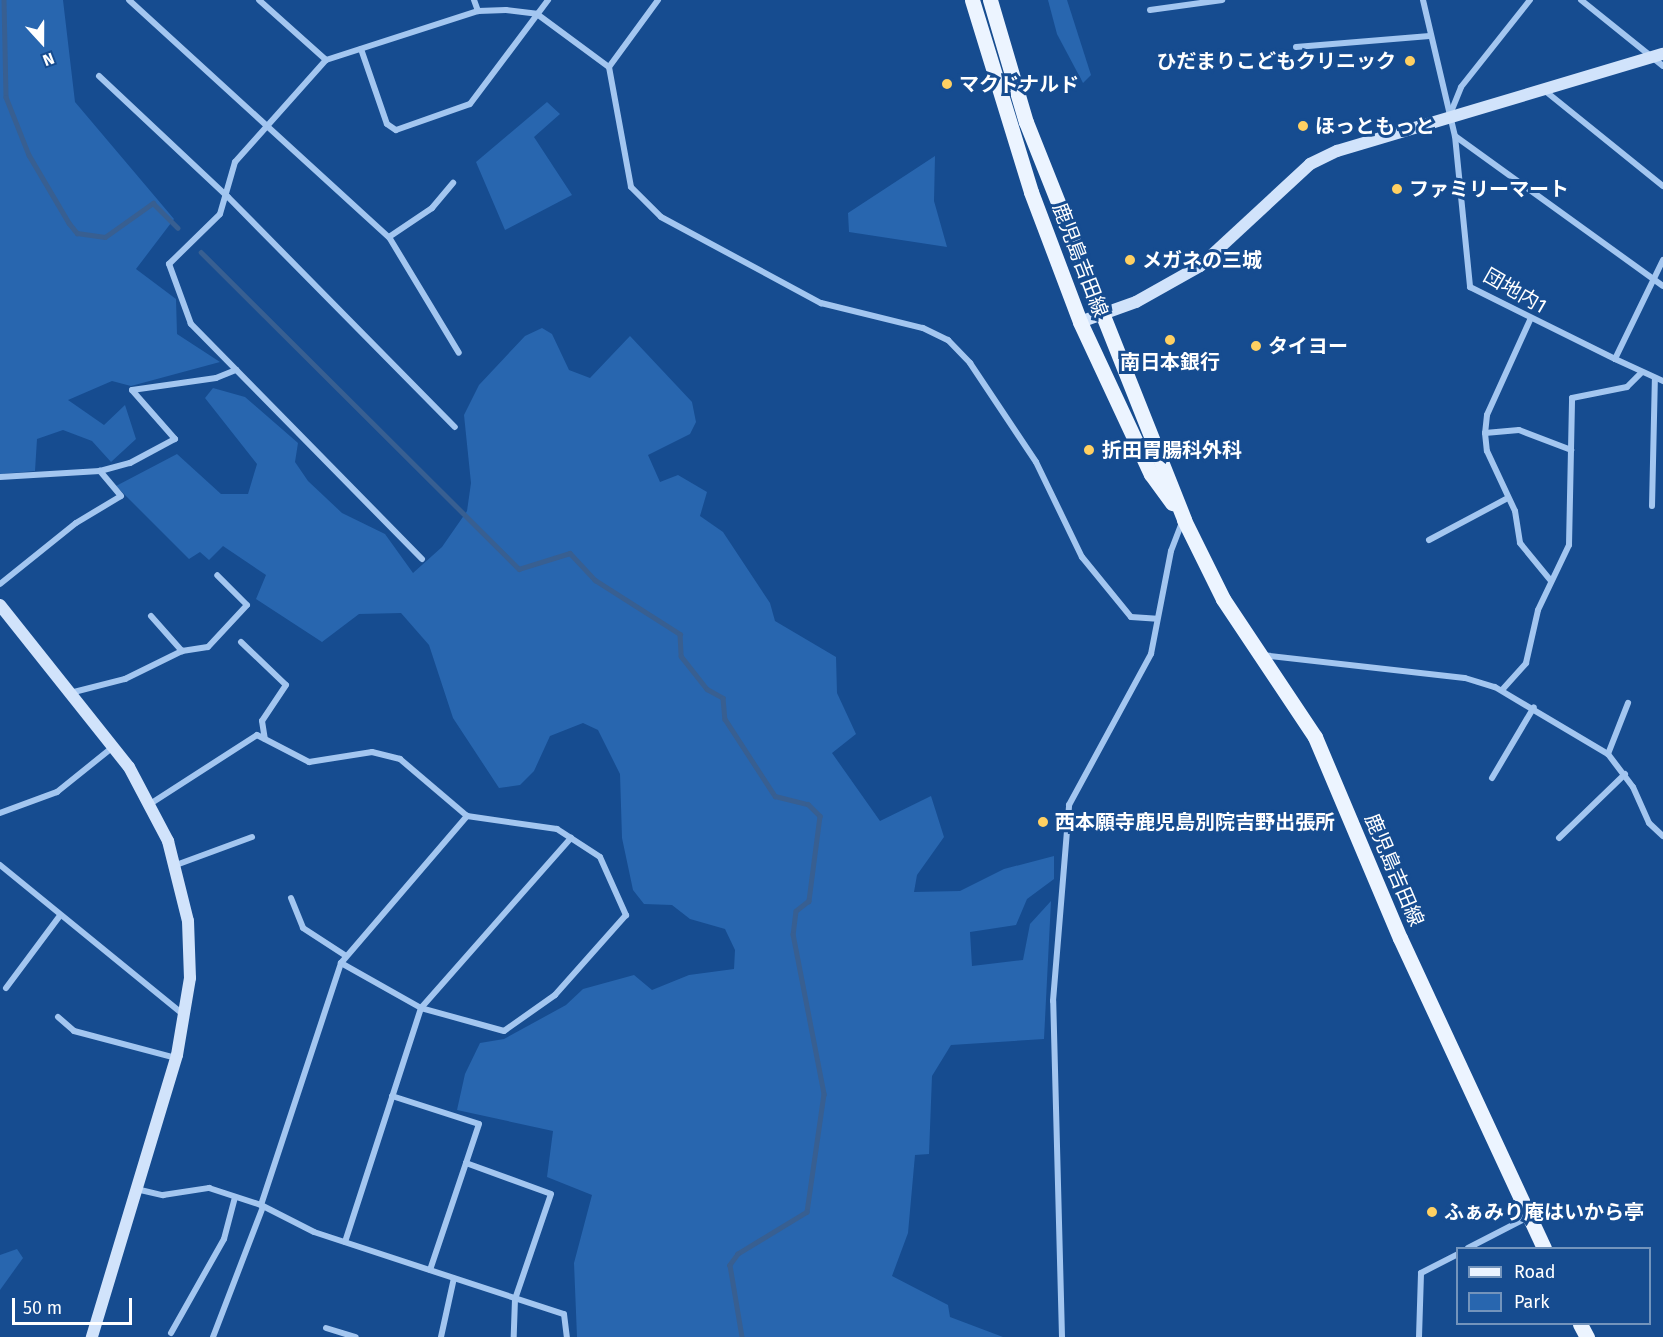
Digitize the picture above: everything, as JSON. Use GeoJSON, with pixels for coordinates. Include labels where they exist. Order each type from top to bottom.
{"type":"FeatureCollection","features":[{"type":"Feature","properties":{"kind":"main road","name":"鹿児島吉田線"},"geometry":{"type":"LineString","coordinates":[[972,0],[1031,192],[1080,322],[1151,474],[1184,520]]}},
{"type":"Feature","properties":{"kind":"main road","name":"鹿児島吉田線"},"geometry":{"type":"LineString","coordinates":[[990,0],[1026,122],[1098,315],[1184,520],[1257,654],[1315,737],[1400,938],[1543,1247]]}},
{"type":"Feature","properties":{"kind":"street"},"geometry":{"type":"LineString","coordinates":[[129,0],[267,122],[389,237],[459,353]]}},
{"type":"Feature","properties":{"kind":"street"},"geometry":{"type":"LineString","coordinates":[[259,0],[326,60]]}},
{"type":"Feature","properties":{"kind":"street"},"geometry":{"type":"LineString","coordinates":[[474,0],[478,11]]}},
{"type":"Feature","properties":{"kind":"street"},"geometry":{"type":"LineString","coordinates":[[361,49],[387,124],[396,130],[471,104],[548,0]]}},
{"type":"Feature","properties":{"kind":"street"},"geometry":{"type":"LineString","coordinates":[[609,67],[658,0]]}},
{"type":"Feature","properties":{"kind":"street"},"geometry":{"type":"LineString","coordinates":[[1150,10],[1222,0]]}},
{"type":"Feature","properties":{"kind":"street"},"geometry":{"type":"LineString","coordinates":[[1423,0],[1455,136],[1663,286]]}},
{"type":"Feature","properties":{"kind":"street"},"geometry":{"type":"LineString","coordinates":[[1449,117],[1461,87],[1530,0]]}},
{"type":"Feature","properties":{"kind":"street"},"geometry":{"type":"LineString","coordinates":[[1581,0],[1658,56],[1663,66]]}},
{"type":"Feature","properties":{"kind":"street"},"geometry":{"type":"LineString","coordinates":[[422,559],[191,324],[169,264],[220,214],[228,197],[235,162],[267,122],[326,60],[478,11],[537,14],[609,67],[632,187],[647,206],[821,303],[923,328],[948,340],[970,363],[1036,462],[1082,557],[1131,617],[1157,619]]}},
{"type":"Feature","properties":{"kind":"street"},"geometry":{"type":"LineString","coordinates":[[1296,47],[1430,36]]}},
{"type":"Feature","properties":{"kind":"street"},"geometry":{"type":"LineString","coordinates":[[1080,322],[1136,302],[1200,266],[1310,164],[1449,117],[1658,56]]}},
{"type":"Feature","properties":{"kind":"street"},"geometry":{"type":"LineString","coordinates":[[99,76],[228,197],[454,427]]}},
{"type":"Feature","properties":{"kind":"street"},"geometry":{"type":"LineString","coordinates":[[1544,90],[1663,186]]}},
{"type":"Feature","properties":{"kind":"street","name":"団地内1"},"geometry":{"type":"LineString","coordinates":[[1455,136],[1470,287],[1530,320],[1663,381]]}},
{"type":"Feature","properties":{"kind":"street"},"geometry":{"type":"LineString","coordinates":[[389,237],[432,208],[453,183]]}},
{"type":"Feature","properties":{"kind":"street"},"geometry":{"type":"LineString","coordinates":[[1615,359],[1663,260]]}},
{"type":"Feature","properties":{"kind":"street"},"geometry":{"type":"LineString","coordinates":[[1530,320],[1487,415],[1485,433],[1508,498],[1520,543],[1551,581]]}},
{"type":"Feature","properties":{"kind":"street"},"geometry":{"type":"LineString","coordinates":[[0,477],[100,471],[130,463],[175,439],[132,390],[216,378],[236,370]]}},
{"type":"Feature","properties":{"kind":"street"},"geometry":{"type":"LineString","coordinates":[[1502,690],[1526,663],[1551,581],[1569,545],[1572,398],[1627,387],[1642,372]]}},
{"type":"Feature","properties":{"kind":"street"},"geometry":{"type":"LineString","coordinates":[[1652,506],[1655,378]]}},
{"type":"Feature","properties":{"kind":"street"},"geometry":{"type":"LineString","coordinates":[[1485,433],[1519,430],[1571,450]]}},
{"type":"Feature","properties":{"kind":"street"},"geometry":{"type":"LineString","coordinates":[[0,584],[76,523],[121,496],[100,471]]}},
{"type":"Feature","properties":{"kind":"street"},"geometry":{"type":"LineString","coordinates":[[1429,540],[1508,498]]}},
{"type":"Feature","properties":{"kind":"street"},"geometry":{"type":"LineString","coordinates":[[1062,1337],[1053,1031],[1069,805],[1151,654],[1171,551],[1184,520]]}},
{"type":"Feature","properties":{"kind":"street"},"geometry":{"type":"LineString","coordinates":[[69,693],[141,674],[182,651],[208,646],[247,605],[217,575]]}},
{"type":"Feature","properties":{"kind":"street"},"geometry":{"type":"LineString","coordinates":[[0,604],[113,747],[150,804],[176,865],[191,949],[186,1016],[176,1058],[92,1337]]}},
{"type":"Feature","properties":{"kind":"street"},"geometry":{"type":"LineString","coordinates":[[151,616],[182,651]]}},
{"type":"Feature","properties":{"kind":"street"},"geometry":{"type":"LineString","coordinates":[[241,642],[286,685],[261,722],[266,739]]}},
{"type":"Feature","properties":{"kind":"street"},"geometry":{"type":"LineString","coordinates":[[1257,654],[1465,678],[1502,690],[1534,707],[1608,754],[1625,774],[1649,823],[1663,836]]}},
{"type":"Feature","properties":{"kind":"street"},"geometry":{"type":"LineString","coordinates":[[1608,754],[1628,703]]}},
{"type":"Feature","properties":{"kind":"street"},"geometry":{"type":"LineString","coordinates":[[1492,778],[1534,707]]}},
{"type":"Feature","properties":{"kind":"street"},"geometry":{"type":"LineString","coordinates":[[150,804],[257,735],[309,762],[372,752],[400,759],[467,816],[557,829],[600,857],[626,915],[555,995],[504,1031],[422,1008],[341,963]]}},
{"type":"Feature","properties":{"kind":"street"},"geometry":{"type":"LineString","coordinates":[[0,813],[57,792],[113,747]]}},
{"type":"Feature","properties":{"kind":"street"},"geometry":{"type":"LineString","coordinates":[[1559,838],[1625,774]]}},
{"type":"Feature","properties":{"kind":"street"},"geometry":{"type":"LineString","coordinates":[[213,1337],[262,1206],[341,963],[467,816]]}},
{"type":"Feature","properties":{"kind":"street"},"geometry":{"type":"LineString","coordinates":[[176,865],[252,837]]}},
{"type":"Feature","properties":{"kind":"street"},"geometry":{"type":"LineString","coordinates":[[345,1242],[422,1008],[571,838]]}},
{"type":"Feature","properties":{"kind":"street"},"geometry":{"type":"LineString","coordinates":[[0,865],[59,917],[186,1016]]}},
{"type":"Feature","properties":{"kind":"street"},"geometry":{"type":"LineString","coordinates":[[291,898],[303,928],[346,956]]}},
{"type":"Feature","properties":{"kind":"street"},"geometry":{"type":"LineString","coordinates":[[6,988],[59,917]]}},
{"type":"Feature","properties":{"kind":"street"},"geometry":{"type":"LineString","coordinates":[[58,1017],[74,1031],[176,1058]]}},
{"type":"Feature","properties":{"kind":"street"},"geometry":{"type":"LineString","coordinates":[[392,1096],[479,1124],[430,1269]]}},
{"type":"Feature","properties":{"kind":"street"},"geometry":{"type":"LineString","coordinates":[[466,1163],[551,1194],[515,1299],[514,1337]]}},
{"type":"Feature","properties":{"kind":"street"},"geometry":{"type":"LineString","coordinates":[[135,1189],[163,1195],[209,1188],[262,1206],[345,1242],[564,1314],[567,1337]]}},
{"type":"Feature","properties":{"kind":"street"},"geometry":{"type":"LineString","coordinates":[[171,1333],[224,1239],[235,1197]]}},
{"type":"Feature","properties":{"kind":"street"},"geometry":{"type":"LineString","coordinates":[[1470,1247],[1528,1217]]}},
{"type":"Feature","properties":{"kind":"street"},"geometry":{"type":"LineString","coordinates":[[1419,1337],[1422,1274],[1456,1255]]}},
{"type":"Feature","properties":{"kind":"street"},"geometry":{"type":"LineString","coordinates":[[441,1337],[454,1278]]}},
{"type":"Feature","properties":{"kind":"street"},"geometry":{"type":"LineString","coordinates":[[326,1328],[356,1337]]}},
{"type":"Feature","properties":{"kind":"green space"},"geometry":{"type":"Polygon","coordinates":[[[0,0],[63,0],[75,102],[174,219],[136,269],[176,299],[177,334],[220,362],[131,386],[112,381],[68,400],[104,425],[125,405],[136,439],[111,462],[92,441],[63,430],[37,439],[35,471],[0,474],[0,0]]]}},
{"type":"Feature","properties":{"kind":"green space"},"geometry":{"type":"Polygon","coordinates":[[[1048,0],[1067,0],[1091,75],[1083,83],[1057,34],[1048,0]]]}},
{"type":"Feature","properties":{"kind":"green space"},"geometry":{"type":"Polygon","coordinates":[[[547,102],[560,114],[534,137],[572,195],[505,230],[476,162],[547,102]]]}},
{"type":"Feature","properties":{"kind":"green space"},"geometry":{"type":"Polygon","coordinates":[[[935,156],[934,201],[947,247],[849,232],[848,213],[935,156]]]}},
{"type":"Feature","properties":{"kind":"green space"},"geometry":{"type":"Polygon","coordinates":[[[542,328],[552,334],[569,370],[590,378],[630,336],[692,402],[696,422],[690,434],[648,455],[660,482],[678,475],[707,492],[700,516],[723,532],[770,603],[775,621],[836,657],[837,693],[856,734],[832,753],[880,821],[931,796],[944,837],[917,875],[914,892],[960,891],[1004,869],[1054,856],[1054,879],[1027,899],[1016,925],[970,932],[972,966],[1023,960],[1030,924],[1051,901],[1044,1039],[951,1045],[932,1076],[929,1154],[915,1155],[908,1233],[892,1276],[948,1305],[950,1317],[1003,1337],[577,1337],[574,1263],[592,1195],[547,1177],[553,1131],[457,1110],[465,1074],[480,1043],[504,1039],[566,1005],[583,989],[634,975],[652,990],[689,975],[734,969],[735,950],[725,929],[690,919],[672,905],[644,904],[633,890],[622,838],[620,774],[598,730],[583,723],[550,736],[534,771],[520,785],[499,788],[453,718],[429,645],[401,613],[359,614],[322,642],[256,599],[266,575],[223,546],[209,560],[200,552],[189,559],[116,486],[177,454],[221,494],[248,494],[257,464],[205,398],[213,388],[245,397],[298,443],[295,462],[308,481],[342,513],[385,534],[413,573],[442,547],[467,511],[471,483],[464,415],[479,385],[525,336],[542,328]]]}},
{"type":"Feature","properties":{"kind":"green space"},"geometry":{"type":"Polygon","coordinates":[[[17,1249],[23,1258],[0,1290],[0,1255],[17,1249]]]}},
{"type":"Feature","properties":{"kind":"waterway"},"geometry":{"type":"LineString","coordinates":[[4,0],[6,97],[29,155],[69,223],[77,233],[105,237],[153,203],[178,228]]}},
{"type":"Feature","properties":{"kind":"waterway"},"geometry":{"type":"LineString","coordinates":[[201,252],[519,569],[570,553],[595,580],[680,634],[681,656],[707,689],[723,698],[725,719],[775,796],[808,804],[820,816],[809,901],[796,911],[793,934],[824,1094],[807,1212],[738,1254],[730,1265],[742,1337]]}},
{"type":"Feature","properties":{"kind":"place","name":"ひだまりこどもクリニック"},"geometry":{"type":"Point","coordinates":[1410,61]}},
{"type":"Feature","properties":{"kind":"place","name":"マクドナルド"},"geometry":{"type":"Point","coordinates":[947,84]}},
{"type":"Feature","properties":{"kind":"place","name":"ほっともっと"},"geometry":{"type":"Point","coordinates":[1303,126]}},
{"type":"Feature","properties":{"kind":"place","name":"ファミリーマート"},"geometry":{"type":"Point","coordinates":[1397,189]}},
{"type":"Feature","properties":{"kind":"place","name":"メガネの三城"},"geometry":{"type":"Point","coordinates":[1130,260]}},
{"type":"Feature","properties":{"kind":"place","name":"南日本銀行"},"geometry":{"type":"Point","coordinates":[1170,340]}},
{"type":"Feature","properties":{"kind":"place","name":"タイヨー"},"geometry":{"type":"Point","coordinates":[1256,346]}},
{"type":"Feature","properties":{"kind":"place","name":"折田胃腸科外科"},"geometry":{"type":"Point","coordinates":[1089,450]}},
{"type":"Feature","properties":{"kind":"place","name":"西本願寺鹿児島別院吉野出張所"},"geometry":{"type":"Point","coordinates":[1043,822]}},
{"type":"Feature","properties":{"kind":"place","name":"ふぁみり庵はいから亭"},"geometry":{"type":"Point","coordinates":[1432,1212]}}]}
